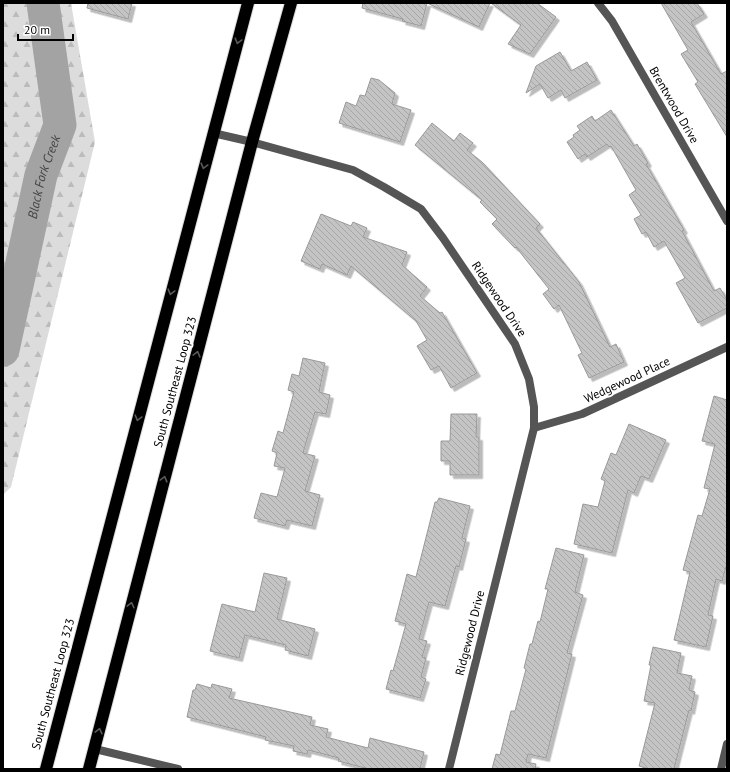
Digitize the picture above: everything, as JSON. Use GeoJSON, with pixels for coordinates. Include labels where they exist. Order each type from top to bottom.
{"type":"FeatureCollection","features":[{"type":"Feature","properties":{"kind":"highway","name":"South Southeast Loop 323"},"geometry":{"type":"LineString","coordinates":[[46,769],[248,3]]}},
{"type":"Feature","properties":{"kind":"highway","name":"South Southeast Loop 323"},"geometry":{"type":"LineString","coordinates":[[89,769],[252,142],[291,3]]}},
{"type":"Feature","properties":{"kind":"street","name":"Brentwood Drive"},"geometry":{"type":"LineString","coordinates":[[598,3],[612,20],[727,221]]}},
{"type":"Feature","properties":{"kind":"street","name":"Ridgewood Drive"},"geometry":{"type":"LineString","coordinates":[[213,133],[252,142],[353,170],[421,209],[443,238],[515,344],[529,379],[534,407],[534,428],[449,769]]}},
{"type":"Feature","properties":{"kind":"street","name":"Wedgewood Place"},"geometry":{"type":"LineString","coordinates":[[534,428],[582,414],[727,347]]}},
{"type":"Feature","properties":{"kind":"street"},"geometry":{"type":"LineString","coordinates":[[721,769],[727,744]]}},
{"type":"Feature","properties":{"kind":"street"},"geometry":{"type":"LineString","coordinates":[[95,749],[178,769]]}},
{"type":"Feature","properties":{"kind":"green space"},"geometry":{"type":"Polygon","coordinates":[[[3,3],[71,3],[95,142],[11,487],[3,495],[3,3]]]}},
{"type":"Feature","properties":{"kind":"building"},"geometry":{"type":"Polygon","coordinates":[[[88,3],[132,3],[128,19],[87,8],[88,3]]]}},
{"type":"Feature","properties":{"kind":"building"},"geometry":{"type":"Polygon","coordinates":[[[363,3],[427,3],[421,26],[402,21],[403,19],[362,8],[363,3]]]}},
{"type":"Feature","properties":{"kind":"building"},"geometry":{"type":"Polygon","coordinates":[[[427,3],[490,3],[479,27],[427,3]]]}},
{"type":"Feature","properties":{"kind":"building"},"geometry":{"type":"Polygon","coordinates":[[[491,3],[537,3],[556,17],[530,54],[508,44],[521,25],[491,3]]]}},
{"type":"Feature","properties":{"kind":"building"},"geometry":{"type":"Polygon","coordinates":[[[661,3],[697,3],[704,14],[691,22],[721,74],[727,71],[727,137],[695,84],[698,82],[681,54],[688,50],[661,3]]]}},
{"type":"Feature","properties":{"kind":"building"},"geometry":{"type":"Polygon","coordinates":[[[560,52],[571,71],[587,62],[597,80],[565,98],[561,90],[548,98],[540,84],[526,93],[536,66],[560,52]]]}},
{"type":"Feature","properties":{"kind":"building"},"geometry":{"type":"Polygon","coordinates":[[[371,78],[379,80],[395,93],[392,104],[411,110],[400,142],[339,123],[346,102],[356,106],[360,95],[365,96],[371,78]]]}},
{"type":"Feature","properties":{"kind":"building"},"geometry":{"type":"Polygon","coordinates":[[[611,110],[634,146],[637,144],[648,163],[646,164],[684,230],[682,231],[714,291],[720,288],[727,300],[727,308],[698,323],[676,283],[685,278],[664,241],[654,247],[646,232],[642,234],[634,219],[641,215],[629,195],[636,190],[611,146],[609,147],[607,144],[587,157],[585,154],[578,159],[567,142],[580,130],[577,126],[592,116],[595,121],[611,110]]]}},
{"type":"Feature","properties":{"kind":"building"},"geometry":{"type":"Polygon","coordinates":[[[432,123],[454,141],[460,133],[473,143],[467,150],[482,162],[540,224],[536,228],[579,282],[610,347],[616,344],[624,362],[589,378],[578,355],[582,353],[559,305],[554,309],[543,294],[549,289],[516,247],[515,248],[492,224],[497,219],[480,202],[482,200],[415,145],[432,123]]]}},
{"type":"Feature","properties":{"kind":"building"},"geometry":{"type":"Polygon","coordinates":[[[321,214],[351,226],[353,222],[367,228],[363,237],[407,252],[402,265],[427,287],[420,296],[440,313],[442,312],[477,373],[451,388],[439,366],[431,370],[417,346],[427,340],[416,321],[351,266],[347,275],[322,264],[320,269],[301,261],[321,214]]]}},
{"type":"Feature","properties":{"kind":"building"},"geometry":{"type":"Polygon","coordinates":[[[303,358],[325,363],[319,392],[330,395],[326,414],[315,412],[303,453],[315,456],[305,491],[320,495],[312,526],[287,520],[285,526],[254,518],[261,493],[277,497],[285,468],[274,466],[277,453],[272,451],[278,431],[283,433],[294,392],[288,390],[292,374],[299,376],[303,358]]]}},
{"type":"Feature","properties":{"kind":"building"},"geometry":{"type":"Polygon","coordinates":[[[714,396],[727,400],[727,563],[722,581],[716,579],[708,615],[713,616],[706,647],[674,640],[690,572],[683,570],[698,515],[702,516],[710,489],[704,488],[715,444],[702,441],[714,396]]]}},
{"type":"Feature","properties":{"kind":"building"},"geometry":{"type":"Polygon","coordinates":[[[451,414],[477,414],[476,437],[479,437],[479,475],[450,475],[450,461],[441,461],[441,441],[450,441],[451,414]]]}},
{"type":"Feature","properties":{"kind":"building"},"geometry":{"type":"Polygon","coordinates":[[[629,424],[666,440],[649,479],[641,476],[634,493],[628,490],[612,553],[574,544],[583,504],[598,507],[605,481],[601,479],[611,453],[616,455],[629,424]]]}},
{"type":"Feature","properties":{"kind":"building"},"geometry":{"type":"Polygon","coordinates":[[[439,498],[470,506],[462,538],[466,539],[459,567],[456,566],[445,606],[429,602],[419,639],[427,641],[422,657],[426,658],[421,677],[426,679],[420,698],[386,689],[391,670],[393,671],[406,624],[395,621],[407,574],[416,577],[435,502],[437,502],[439,498]]]}},
{"type":"Feature","properties":{"kind":"building"},"geometry":{"type":"Polygon","coordinates":[[[556,548],[584,555],[575,592],[583,595],[567,653],[572,654],[546,758],[528,754],[526,762],[536,764],[535,769],[492,769],[496,754],[500,755],[511,711],[515,711],[526,669],[524,668],[530,644],[532,644],[538,621],[540,622],[548,589],[545,589],[556,548]]]}},
{"type":"Feature","properties":{"kind":"building"},"geometry":{"type":"Polygon","coordinates":[[[264,573],[287,578],[277,619],[315,629],[308,656],[285,650],[286,645],[245,635],[239,658],[210,651],[222,604],[255,612],[264,573]]]}},
{"type":"Feature","properties":{"kind":"building"},"geometry":{"type":"Polygon","coordinates":[[[653,647],[681,653],[677,673],[692,676],[689,690],[695,692],[674,769],[649,769],[639,766],[655,703],[644,701],[653,647]]]}},
{"type":"Feature","properties":{"kind":"building"},"geometry":{"type":"Polygon","coordinates":[[[197,684],[211,688],[212,684],[232,689],[229,698],[312,717],[310,725],[328,729],[326,737],[368,748],[370,738],[424,752],[420,769],[369,769],[338,761],[339,758],[308,750],[307,754],[293,751],[294,746],[265,740],[266,737],[187,717],[193,690],[195,690],[197,684]]]}},
{"type":"Feature","properties":{"kind":"waterway","name":"Black Fork Creek"},"geometry":{"type":"LineString","coordinates":[[3,350],[41,175],[60,125],[43,3]]}}]}
